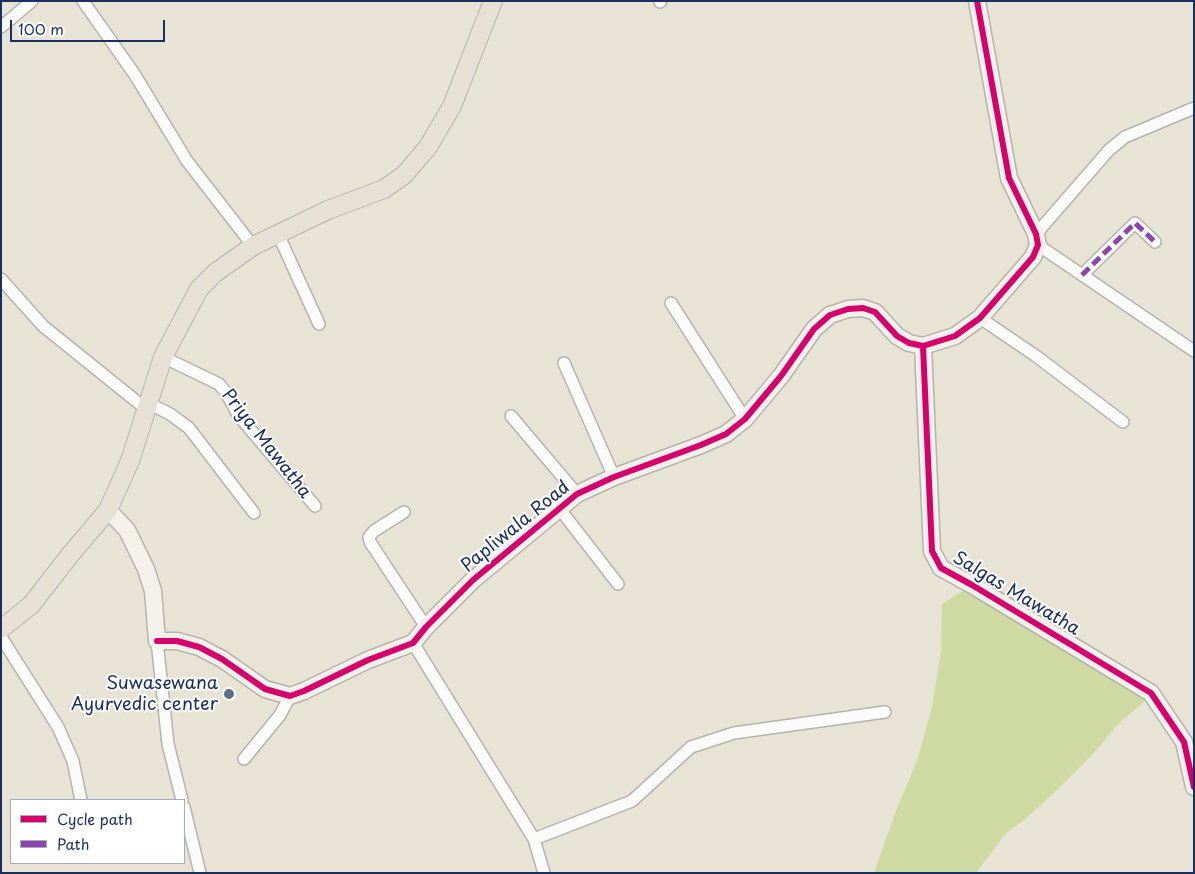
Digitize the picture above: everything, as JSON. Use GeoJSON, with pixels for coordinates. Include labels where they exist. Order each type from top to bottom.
{"type":"FeatureCollection","features":[{"type":"Feature","properties":{"kind":"main road"},"geometry":{"type":"LineString","coordinates":[[1,629],[31,605],[70,554],[108,510],[130,460],[163,357],[199,289],[214,273],[253,246],[328,210],[384,189],[404,175],[428,147],[452,106],[492,1]]}},
{"type":"Feature","properties":{"kind":"street"},"geometry":{"type":"LineString","coordinates":[[1,11],[5,24],[32,1]]}},
{"type":"Feature","properties":{"kind":"street"},"geometry":{"type":"LineString","coordinates":[[83,1],[135,75],[187,161],[253,246]]}},
{"type":"Feature","properties":{"kind":"street"},"geometry":{"type":"LineString","coordinates":[[977,1],[1009,178],[1037,240],[1082,276],[1194,351]]}},
{"type":"Feature","properties":{"kind":"street"},"geometry":{"type":"LineString","coordinates":[[923,346],[955,336],[980,318],[1033,257],[1037,240],[1109,150],[1125,137],[1194,108]]}},
{"type":"Feature","properties":{"kind":"street"},"geometry":{"type":"LineString","coordinates":[[1082,276],[1135,223],[1155,242]]}},
{"type":"Feature","properties":{"kind":"street"},"geometry":{"type":"LineString","coordinates":[[278,234],[319,324]]}},
{"type":"Feature","properties":{"kind":"street"},"geometry":{"type":"LineString","coordinates":[[1,279],[43,326],[147,406],[170,414],[188,428],[254,512]]}},
{"type":"Feature","properties":{"kind":"street"},"geometry":{"type":"LineString","coordinates":[[671,303],[745,419]]}},
{"type":"Feature","properties":{"kind":"street","name":"Papliwala Road"},"geometry":{"type":"LineString","coordinates":[[413,643],[426,627],[473,580],[578,494],[614,477],[726,434],[745,419],[782,376],[814,328],[830,315],[848,309],[863,308],[875,312],[897,336],[909,344],[923,346]]}},
{"type":"Feature","properties":{"kind":"street"},"geometry":{"type":"LineString","coordinates":[[980,318],[1036,356],[1123,422]]}},
{"type":"Feature","properties":{"kind":"street","name":"Salgas Mawatha"},"geometry":{"type":"LineString","coordinates":[[923,346],[932,551],[940,568],[972,585],[1151,692],[1184,742],[1194,787]]}},
{"type":"Feature","properties":{"kind":"street","name":"Priya Mawatha"},"geometry":{"type":"LineString","coordinates":[[163,357],[219,384],[227,394],[238,415],[315,506]]}},
{"type":"Feature","properties":{"kind":"street"},"geometry":{"type":"LineString","coordinates":[[564,363],[614,477]]}},
{"type":"Feature","properties":{"kind":"street"},"geometry":{"type":"LineString","coordinates":[[511,416],[578,494]]}},
{"type":"Feature","properties":{"kind":"street"},"geometry":{"type":"LineString","coordinates":[[559,508],[618,584]]}},
{"type":"Feature","properties":{"kind":"street"},"geometry":{"type":"LineString","coordinates":[[108,510],[127,530],[146,569],[153,592],[168,744],[182,799]]}},
{"type":"Feature","properties":{"kind":"street"},"geometry":{"type":"LineString","coordinates":[[404,512],[374,531],[369,536],[370,542],[426,627]]}},
{"type":"Feature","properties":{"kind":"street"},"geometry":{"type":"LineString","coordinates":[[1,637],[58,727],[73,761],[81,799]]}},
{"type":"Feature","properties":{"kind":"street"},"geometry":{"type":"LineString","coordinates":[[157,641],[177,641],[198,647],[222,659],[265,690],[290,696],[368,660],[413,643],[534,839],[544,873]]}},
{"type":"Feature","properties":{"kind":"street"},"geometry":{"type":"LineString","coordinates":[[244,759],[280,715],[290,696]]}},
{"type":"Feature","properties":{"kind":"street"},"geometry":{"type":"LineString","coordinates":[[534,839],[632,801],[691,747],[734,733],[885,712]]}},
{"type":"Feature","properties":{"kind":"street"},"geometry":{"type":"LineString","coordinates":[[185,811],[200,873]]}},
{"type":"Feature","properties":{"kind":"green space"},"geometry":{"type":"Polygon","coordinates":[[[972,585],[1151,693],[1144,702],[1120,722],[1091,756],[1057,790],[1024,820],[1006,833],[976,873],[874,873],[897,808],[917,761],[932,707],[941,651],[942,604],[972,585]]]}},
{"type":"Feature","properties":{"kind":"marked path"},"geometry":{"type":"LineString","coordinates":[[1082,275],[1135,223],[1155,242]]}},
{"type":"Feature","properties":{"kind":"cycle path"},"geometry":{"type":"LineString","coordinates":[[157,641],[177,641],[199,647],[222,659],[265,689],[290,696],[304,691],[368,660],[413,643],[426,627],[473,580],[577,494],[614,477],[726,434],[745,419],[781,376],[814,329],[830,315],[848,309],[863,308],[875,312],[897,336],[909,343],[923,346],[955,336],[980,318],[1033,257],[1038,245],[1036,234],[1009,178],[977,1]]}},
{"type":"Feature","properties":{"kind":"cycle path"},"geometry":{"type":"LineString","coordinates":[[923,346],[932,551],[941,568],[1151,693],[1184,742],[1194,787]]}},
{"type":"Feature","properties":{"kind":"place","name":"Suwasewana Ayurvedic center"},"geometry":{"type":"Point","coordinates":[229,694]}}]}
